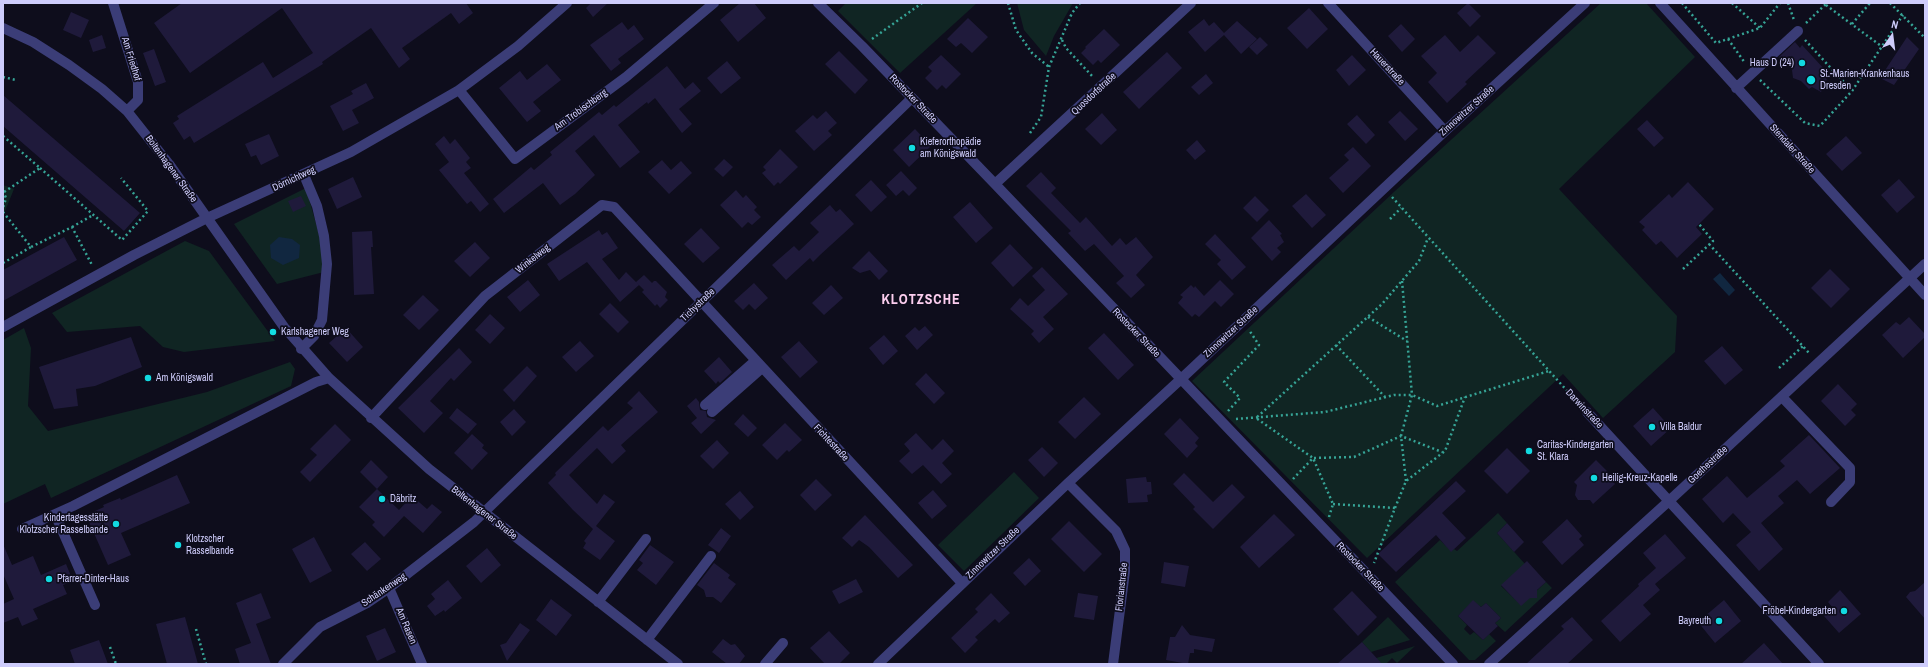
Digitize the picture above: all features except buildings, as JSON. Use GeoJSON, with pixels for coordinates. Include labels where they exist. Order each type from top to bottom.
{"type":"FeatureCollection","features":[{"type":"Feature","properties":{"kind":"street","name":"Am Friedhof"},"geometry":{"type":"LineString","coordinates":[[113,3],[138,82],[138,100],[126,111]]}},
{"type":"Feature","properties":{"kind":"street","name":"Dörnichtweg"},"geometry":{"type":"LineString","coordinates":[[3,327],[207,218],[304,175],[351,152],[459,90],[518,46],[568,3]]}},
{"type":"Feature","properties":{"kind":"street","name":"Am Trobischberg"},"geometry":{"type":"LineString","coordinates":[[459,90],[515,159],[626,76],[714,3]]}},
{"type":"Feature","properties":{"kind":"street","name":"Rostocker Straße"},"geometry":{"type":"LineString","coordinates":[[818,3],[862,46],[995,184],[1453,664]]}},
{"type":"Feature","properties":{"kind":"street","name":"Quosdorfstraße"},"geometry":{"type":"LineString","coordinates":[[995,184],[1102,87],[1191,3]]}},
{"type":"Feature","properties":{"kind":"street","name":"Hauerstraße"},"geometry":{"type":"LineString","coordinates":[[1328,3],[1445,130]]}},
{"type":"Feature","properties":{"kind":"street","name":"Zinnowitzer Straße"},"geometry":{"type":"LineString","coordinates":[[878,664],[1068,483],[1242,322],[1445,130],[1585,3]]}},
{"type":"Feature","properties":{"kind":"street","name":"Stendaler Straße"},"geometry":{"type":"LineString","coordinates":[[1660,3],[1925,295]]}},
{"type":"Feature","properties":{"kind":"street","name":"Boltenhagener Straße"},"geometry":{"type":"LineString","coordinates":[[3,28],[33,42],[69,64],[102,89],[126,111],[169,164],[255,288],[301,349],[371,418],[429,469],[678,664]]}},
{"type":"Feature","properties":{"kind":"street"},"geometry":{"type":"LineString","coordinates":[[1736,88],[1798,31]]}},
{"type":"Feature","properties":{"kind":"street","name":"Tichystraße"},"geometry":{"type":"LineString","coordinates":[[484,513],[912,98]]}},
{"type":"Feature","properties":{"kind":"street"},"geometry":{"type":"LineString","coordinates":[[301,349],[314,336],[322,320],[327,264],[324,236],[317,206],[304,175]]}},
{"type":"Feature","properties":{"kind":"street","name":"Winkelweg"},"geometry":{"type":"LineString","coordinates":[[371,418],[485,296],[602,206],[614,208],[701,303]]}},
{"type":"Feature","properties":{"kind":"street","name":"Goethestraße"},"geometry":{"type":"LineString","coordinates":[[1489,664],[1670,500],[1925,264]]}},
{"type":"Feature","properties":{"kind":"street","name":"Fichtestraße"},"geometry":{"type":"LineString","coordinates":[[701,303],[962,583]]}},
{"type":"Feature","properties":{"kind":"street"},"geometry":{"type":"LineString","coordinates":[[705,404],[758,365]]}},
{"type":"Feature","properties":{"kind":"street"},"geometry":{"type":"LineString","coordinates":[[712,412],[758,365]]}},
{"type":"Feature","properties":{"kind":"street"},"geometry":{"type":"LineString","coordinates":[[22,529],[55,514],[316,382],[329,378]]}},
{"type":"Feature","properties":{"kind":"street"},"geometry":{"type":"LineString","coordinates":[[1782,397],[1850,468],[1850,482],[1831,502]]}},
{"type":"Feature","properties":{"kind":"street","name":"Darwinstraße"},"geometry":{"type":"LineString","coordinates":[[1587,412],[1670,500],[1819,664]]}},
{"type":"Feature","properties":{"kind":"street","name":"Florianstraße"},"geometry":{"type":"LineString","coordinates":[[1068,483],[1116,531],[1125,550],[1125,571],[1113,664]]}},
{"type":"Feature","properties":{"kind":"street","name":"Schänkenweg"},"geometry":{"type":"LineString","coordinates":[[283,664],[320,627],[367,603],[390,588],[484,513]]}},
{"type":"Feature","properties":{"kind":"street"},"geometry":{"type":"LineString","coordinates":[[55,514],[95,605]]}},
{"type":"Feature","properties":{"kind":"street"},"geometry":{"type":"LineString","coordinates":[[598,602],[646,539]]}},
{"type":"Feature","properties":{"kind":"street"},"geometry":{"type":"LineString","coordinates":[[647,640],[711,556]]}},
{"type":"Feature","properties":{"kind":"street","name":"Am Rasen"},"geometry":{"type":"LineString","coordinates":[[390,588],[422,664]]}},
{"type":"Feature","properties":{"kind":"street"},"geometry":{"type":"LineString","coordinates":[[765,664],[782,643]]}},
{"type":"Feature","properties":{"kind":"path"},"geometry":{"type":"LineString","coordinates":[[862,46],[922,3]]}},
{"type":"Feature","properties":{"kind":"path"},"geometry":{"type":"LineString","coordinates":[[1008,3],[1016,30],[1032,53],[1049,67]]}},
{"type":"Feature","properties":{"kind":"path"},"geometry":{"type":"LineString","coordinates":[[1028,136],[1041,117],[1049,67],[1072,13],[1080,3]]}},
{"type":"Feature","properties":{"kind":"path"},"geometry":{"type":"LineString","coordinates":[[1682,3],[1716,42],[1760,28],[1780,3]]}},
{"type":"Feature","properties":{"kind":"path"},"geometry":{"type":"LineString","coordinates":[[1732,3],[1760,28]]}},
{"type":"Feature","properties":{"kind":"path"},"geometry":{"type":"LineString","coordinates":[[1788,3],[1798,31],[1852,91]]}},
{"type":"Feature","properties":{"kind":"path"},"geometry":{"type":"LineString","coordinates":[[1852,24],[1870,3]]}},
{"type":"Feature","properties":{"kind":"path"},"geometry":{"type":"LineString","coordinates":[[1890,3],[1925,38]]}},
{"type":"Feature","properties":{"kind":"path"},"geometry":{"type":"LineString","coordinates":[[1798,31],[1827,4],[1882,46]]}},
{"type":"Feature","properties":{"kind":"path"},"geometry":{"type":"LineString","coordinates":[[1728,39],[1753,73],[1805,123],[1820,126],[1852,91],[1902,15]]}},
{"type":"Feature","properties":{"kind":"path"},"geometry":{"type":"LineString","coordinates":[[1061,39],[1066,48],[1102,87]]}},
{"type":"Feature","properties":{"kind":"path"},"geometry":{"type":"LineString","coordinates":[[3,77],[16,80]]}},
{"type":"Feature","properties":{"kind":"path"},"geometry":{"type":"LineString","coordinates":[[3,136],[122,240],[148,212],[121,178]]}},
{"type":"Feature","properties":{"kind":"path"},"geometry":{"type":"LineString","coordinates":[[3,208],[6,202],[4,192],[40,168]]}},
{"type":"Feature","properties":{"kind":"path","name":"Darwinstraße"},"geometry":{"type":"LineString","coordinates":[[1383,188],[1587,412]]}},
{"type":"Feature","properties":{"kind":"path"},"geometry":{"type":"LineString","coordinates":[[1390,219],[1401,208]]}},
{"type":"Feature","properties":{"kind":"path"},"geometry":{"type":"LineString","coordinates":[[3,212],[31,247]]}},
{"type":"Feature","properties":{"kind":"path"},"geometry":{"type":"LineString","coordinates":[[3,263],[93,215]]}},
{"type":"Feature","properties":{"kind":"path"},"geometry":{"type":"LineString","coordinates":[[1683,268],[1712,240],[1699,224]]}},
{"type":"Feature","properties":{"kind":"path"},"geometry":{"type":"LineString","coordinates":[[72,227],[98,275]]}},
{"type":"Feature","properties":{"kind":"path"},"geometry":{"type":"LineString","coordinates":[[1256,418],[1382,304],[1419,261],[1428,238]]}},
{"type":"Feature","properties":{"kind":"path"},"geometry":{"type":"LineString","coordinates":[[1709,244],[1807,350]]}},
{"type":"Feature","properties":{"kind":"path"},"geometry":{"type":"LineString","coordinates":[[1370,577],[1377,554],[1406,481],[1401,436],[1412,395],[1402,280]]}},
{"type":"Feature","properties":{"kind":"path"},"geometry":{"type":"LineString","coordinates":[[1368,317],[1407,341]]}},
{"type":"Feature","properties":{"kind":"path"},"geometry":{"type":"LineString","coordinates":[[1220,420],[1240,398],[1224,382],[1259,345],[1242,322]]}},
{"type":"Feature","properties":{"kind":"path"},"geometry":{"type":"LineString","coordinates":[[1336,345],[1385,397]]}},
{"type":"Feature","properties":{"kind":"path"},"geometry":{"type":"LineString","coordinates":[[1779,368],[1803,346]]}},
{"type":"Feature","properties":{"kind":"path"},"geometry":{"type":"LineString","coordinates":[[1220,420],[1325,412],[1394,395],[1412,395],[1437,406],[1549,372]]}},
{"type":"Feature","properties":{"kind":"path"},"geometry":{"type":"LineString","coordinates":[[1406,481],[1445,451],[1465,397]]}},
{"type":"Feature","properties":{"kind":"path"},"geometry":{"type":"LineString","coordinates":[[1256,418],[1313,458],[1333,504],[1326,531]]}},
{"type":"Feature","properties":{"kind":"path"},"geometry":{"type":"LineString","coordinates":[[1285,488],[1313,458],[1354,456],[1401,436],[1442,452]]}},
{"type":"Feature","properties":{"kind":"path"},"geometry":{"type":"LineString","coordinates":[[1333,504],[1395,508]]}},
{"type":"Feature","properties":{"kind":"path"},"geometry":{"type":"LineString","coordinates":[[196,629],[206,664]]}},
{"type":"Feature","properties":{"kind":"path"},"geometry":{"type":"LineString","coordinates":[[110,647],[116,664]]}},
{"type":"Feature","properties":{"kind":"green space"},"geometry":{"type":"Polygon","coordinates":[[[846,3],[977,3],[900,73],[838,11],[846,3]]]}},
{"type":"Feature","properties":{"kind":"green space"},"geometry":{"type":"Polygon","coordinates":[[[1017,3],[1073,3],[1054,36],[1046,56],[1024,30],[1017,3]]]}},
{"type":"Feature","properties":{"kind":"green space"},"geometry":{"type":"Polygon","coordinates":[[[1601,3],[1646,3],[1695,57],[1559,189],[1677,316],[1675,352],[1603,418],[1563,374],[1367,558],[1192,381],[1395,191],[1601,3]]]}},
{"type":"Feature","properties":{"kind":"green space"},"geometry":{"type":"Polygon","coordinates":[[[3,185],[14,189],[3,216],[3,185]]]}},
{"type":"Feature","properties":{"kind":"green space"},"geometry":{"type":"Polygon","coordinates":[[[306,188],[320,238],[324,272],[277,284],[234,224],[306,188]]]}},
{"type":"Feature","properties":{"kind":"green space"},"geometry":{"type":"Polygon","coordinates":[[[185,241],[209,251],[275,341],[184,352],[163,347],[140,326],[67,332],[52,313],[185,241]]]}},
{"type":"Feature","properties":{"kind":"green space"},"geometry":{"type":"Polygon","coordinates":[[[24,328],[31,348],[28,406],[48,431],[207,392],[290,362],[295,369],[291,386],[51,498],[45,484],[3,504],[3,340],[24,328]]]}},
{"type":"Feature","properties":{"kind":"green space"},"geometry":{"type":"Polygon","coordinates":[[[1014,472],[1039,498],[964,571],[938,545],[1014,472]]]}},
{"type":"Feature","properties":{"kind":"green space"},"geometry":{"type":"Polygon","coordinates":[[[1498,513],[1507,523],[1497,533],[1525,564],[1501,586],[1521,605],[1546,582],[1552,588],[1505,632],[1495,623],[1501,618],[1486,603],[1481,607],[1473,601],[1458,616],[1467,625],[1464,629],[1470,635],[1474,632],[1483,640],[1489,634],[1496,641],[1475,660],[1469,660],[1395,582],[1440,540],[1451,551],[1454,549],[1457,551],[1498,513]]]}},
{"type":"Feature","properties":{"kind":"green space"},"geometry":{"type":"Polygon","coordinates":[[[1388,617],[1410,640],[1371,652],[1362,642],[1388,617]]]}},
{"type":"Feature","properties":{"kind":"green space"},"geometry":{"type":"Polygon","coordinates":[[[1415,646],[1397,663],[1392,658],[1386,664],[1357,664],[1415,646]]]}},
{"type":"Feature","properties":{"kind":"water"},"geometry":{"type":"Polygon","coordinates":[[[279,237],[292,239],[300,245],[299,258],[283,265],[271,258],[270,245],[279,237]]]}},
{"type":"Feature","properties":{"kind":"water"},"geometry":{"type":"Polygon","coordinates":[[[1720,273],[1735,290],[1729,296],[1713,279],[1720,273]]]}},
{"type":"Feature","properties":{"kind":"place","name":"Haus D (24)"},"geometry":{"type":"Point","coordinates":[1802,63]}},
{"type":"Feature","properties":{"kind":"place","name":"St.-Marien-Krankenhaus Dresden"},"geometry":{"type":"Point","coordinates":[1811,80]}},
{"type":"Feature","properties":{"kind":"place","name":"Kieferorthopädie am Königswald"},"geometry":{"type":"Point","coordinates":[912,148]}},
{"type":"Feature","properties":{"kind":"place","name":"Karlshagener Weg"},"geometry":{"type":"Point","coordinates":[273,332]}},
{"type":"Feature","properties":{"kind":"place","name":"Am Königswald"},"geometry":{"type":"Point","coordinates":[148,378]}},
{"type":"Feature","properties":{"kind":"place","name":"Villa Baldur"},"geometry":{"type":"Point","coordinates":[1652,427]}},
{"type":"Feature","properties":{"kind":"place","name":"Caritas-Kindergarten St. Klara"},"geometry":{"type":"Point","coordinates":[1529,451]}},
{"type":"Feature","properties":{"kind":"place","name":"Heilig-Kreuz-Kapelle"},"geometry":{"type":"Point","coordinates":[1594,478]}},
{"type":"Feature","properties":{"kind":"place","name":"Däbritz"},"geometry":{"type":"Point","coordinates":[382,499]}},
{"type":"Feature","properties":{"kind":"place","name":"Kindertagesstätte Klotzscher Rasselbande"},"geometry":{"type":"Point","coordinates":[116,524]}},
{"type":"Feature","properties":{"kind":"place","name":"Klotzscher Rasselbande"},"geometry":{"type":"Point","coordinates":[178,545]}},
{"type":"Feature","properties":{"kind":"place","name":"Pfarrer-Dinter-Haus"},"geometry":{"type":"Point","coordinates":[49,579]}},
{"type":"Feature","properties":{"kind":"place","name":"Fröbel-Kindergarten"},"geometry":{"type":"Point","coordinates":[1844,611]}},
{"type":"Feature","properties":{"kind":"place","name":"Bayreuth"},"geometry":{"type":"Point","coordinates":[1719,621]}},
{"type":"Feature","properties":{"kind":"district","name":"KLOTZSCHE"},"geometry":{"type":"Point","coordinates":[921,300]}}]}
